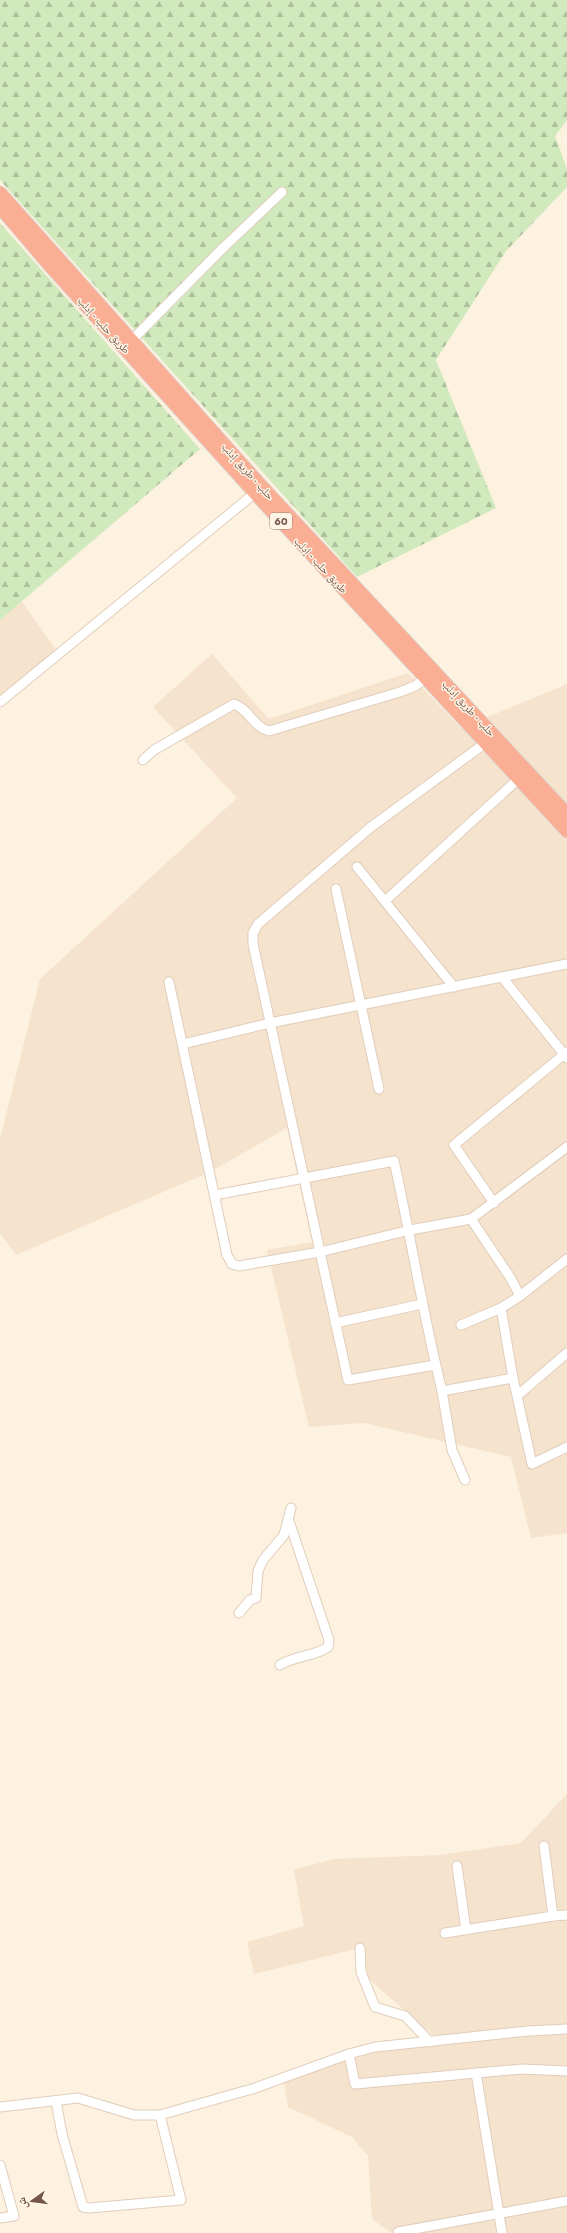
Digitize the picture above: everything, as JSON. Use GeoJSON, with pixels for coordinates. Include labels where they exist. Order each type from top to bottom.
{"type":"FeatureCollection","features":[{"type":"Feature","properties":{"kind":"highway","name":"حلب - طريق إدلب"},"geometry":{"type":"LineString","coordinates":[[0,192],[259,490]]}},
{"type":"Feature","properties":{"kind":"highway","name":"طريق حلب - إدلب"},"geometry":{"type":"LineString","coordinates":[[0,207],[52,268],[430,675],[567,831]]}},
{"type":"Feature","properties":{"kind":"highway","name":"حلب - طريق إدلب"},"geometry":{"type":"LineString","coordinates":[[430,675],[567,814]]}},
{"type":"Feature","properties":{"kind":"street"},"geometry":{"type":"LineString","coordinates":[[131,341],[222,249],[282,192]]}},
{"type":"Feature","properties":{"kind":"street"},"geometry":{"type":"LineString","coordinates":[[0,702],[259,490]]}},
{"type":"Feature","properties":{"kind":"street"},"geometry":{"type":"LineString","coordinates":[[143,760],[154,750],[234,704],[242,706],[261,728],[269,731],[400,692],[415,686],[430,675]]}},
{"type":"Feature","properties":{"kind":"street"},"geometry":{"type":"LineString","coordinates":[[436,1365],[348,1380],[334,1323],[253,944],[253,933],[258,924],[371,827],[480,747]]}},
{"type":"Feature","properties":{"kind":"street"},"geometry":{"type":"LineString","coordinates":[[385,901],[514,783]]}},
{"type":"Feature","properties":{"kind":"street"},"geometry":{"type":"LineString","coordinates":[[357,867],[454,987]]}},
{"type":"Feature","properties":{"kind":"street"},"geometry":{"type":"LineString","coordinates":[[336,889],[379,1089]]}},
{"type":"Feature","properties":{"kind":"street"},"geometry":{"type":"LineString","coordinates":[[183,1044],[270,1023],[567,964]]}},
{"type":"Feature","properties":{"kind":"street"},"geometry":{"type":"LineString","coordinates":[[494,1203],[454,1145],[566,1055],[502,977]]}},
{"type":"Feature","properties":{"kind":"street"},"geometry":{"type":"LineString","coordinates":[[170,982],[227,1255],[232,1264],[239,1266],[320,1252],[410,1230],[471,1219],[567,1147]]}},
{"type":"Feature","properties":{"kind":"street"},"geometry":{"type":"LineString","coordinates":[[215,1195],[394,1161],[410,1230],[422,1304],[442,1391],[452,1450],[465,1480]]}},
{"type":"Feature","properties":{"kind":"street"},"geometry":{"type":"LineString","coordinates":[[471,1219],[510,1277],[520,1296]]}},
{"type":"Feature","properties":{"kind":"street"},"geometry":{"type":"LineString","coordinates":[[460,1324],[501,1308],[520,1296],[567,1259]]}},
{"type":"Feature","properties":{"kind":"street"},"geometry":{"type":"LineString","coordinates":[[334,1323],[422,1304]]}},
{"type":"Feature","properties":{"kind":"street"},"geometry":{"type":"LineString","coordinates":[[501,1308],[513,1378],[518,1394],[532,1464],[567,1447]]}},
{"type":"Feature","properties":{"kind":"street"},"geometry":{"type":"LineString","coordinates":[[518,1394],[567,1353]]}},
{"type":"Feature","properties":{"kind":"street"},"geometry":{"type":"LineString","coordinates":[[442,1391],[513,1378]]}},
{"type":"Feature","properties":{"kind":"street"},"geometry":{"type":"LineString","coordinates":[[239,1613],[250,1600],[256,1598],[258,1571],[263,1560],[284,1535],[289,1521],[291,1508]]}},
{"type":"Feature","properties":{"kind":"street"},"geometry":{"type":"LineString","coordinates":[[280,1665],[289,1659],[322,1651],[328,1647],[329,1640],[289,1521]]}},
{"type":"Feature","properties":{"kind":"street"},"geometry":{"type":"LineString","coordinates":[[544,1846],[553,1916]]}},
{"type":"Feature","properties":{"kind":"street"},"geometry":{"type":"LineString","coordinates":[[457,1866],[466,1930]]}},
{"type":"Feature","properties":{"kind":"street"},"geometry":{"type":"LineString","coordinates":[[445,1933],[567,1915]]}},
{"type":"Feature","properties":{"kind":"street"},"geometry":{"type":"LineString","coordinates":[[360,1948],[361,1972],[375,2007],[405,2016],[430,2042]]}},
{"type":"Feature","properties":{"kind":"street"},"geometry":{"type":"LineString","coordinates":[[0,2107],[78,2098],[134,2115],[160,2116],[255,2088],[349,2054],[375,2047],[528,2031],[567,2029]]}},
{"type":"Feature","properties":{"kind":"street"},"geometry":{"type":"LineString","coordinates":[[349,2054],[355,2084],[522,2069],[567,2071]]}},
{"type":"Feature","properties":{"kind":"street"},"geometry":{"type":"LineString","coordinates":[[476,2073],[502,2233]]}},
{"type":"Feature","properties":{"kind":"street"},"geometry":{"type":"LineString","coordinates":[[56,2101],[62,2134],[83,2207],[89,2208],[181,2200],[160,2116]]}},
{"type":"Feature","properties":{"kind":"street"},"geometry":{"type":"LineString","coordinates":[[0,2164],[14,2216],[0,2218]]}},
{"type":"Feature","properties":{"kind":"street"},"geometry":{"type":"LineString","coordinates":[[398,2232],[567,2200]]}},
{"type":"Feature","properties":{"kind":"shaded area"},"geometry":{"type":"Polygon","coordinates":[[[22,602],[59,654],[0,695],[0,618],[22,602]]]}},
{"type":"Feature","properties":{"kind":"shaded area"},"geometry":{"type":"Polygon","coordinates":[[[212,654],[269,719],[408,673],[461,728],[567,684],[567,1533],[531,1538],[511,1457],[364,1423],[309,1427],[267,1250],[312,1242],[287,1128],[210,1172],[16,1255],[0,1233],[0,1139],[40,979],[237,798],[153,707],[212,654]]]}},
{"type":"Feature","properties":{"kind":"shaded area"},"geometry":{"type":"Polygon","coordinates":[[[567,1794],[567,2233],[391,2233],[372,2219],[368,2156],[352,2137],[288,2107],[284,2080],[353,2058],[351,2048],[434,2036],[370,1980],[360,1948],[254,1974],[247,1942],[304,1926],[294,1870],[333,1859],[440,1855],[521,1843],[567,1794]]]}},
{"type":"Feature","properties":{"kind":"green space"},"geometry":{"type":"Polygon","coordinates":[[[0,0],[567,0],[567,120],[555,136],[567,169],[567,187],[506,251],[436,360],[496,508],[357,577],[0,180],[0,0]]]}},
{"type":"Feature","properties":{"kind":"green space"},"geometry":{"type":"Polygon","coordinates":[[[0,223],[200,449],[0,620],[0,223]]]}}]}
